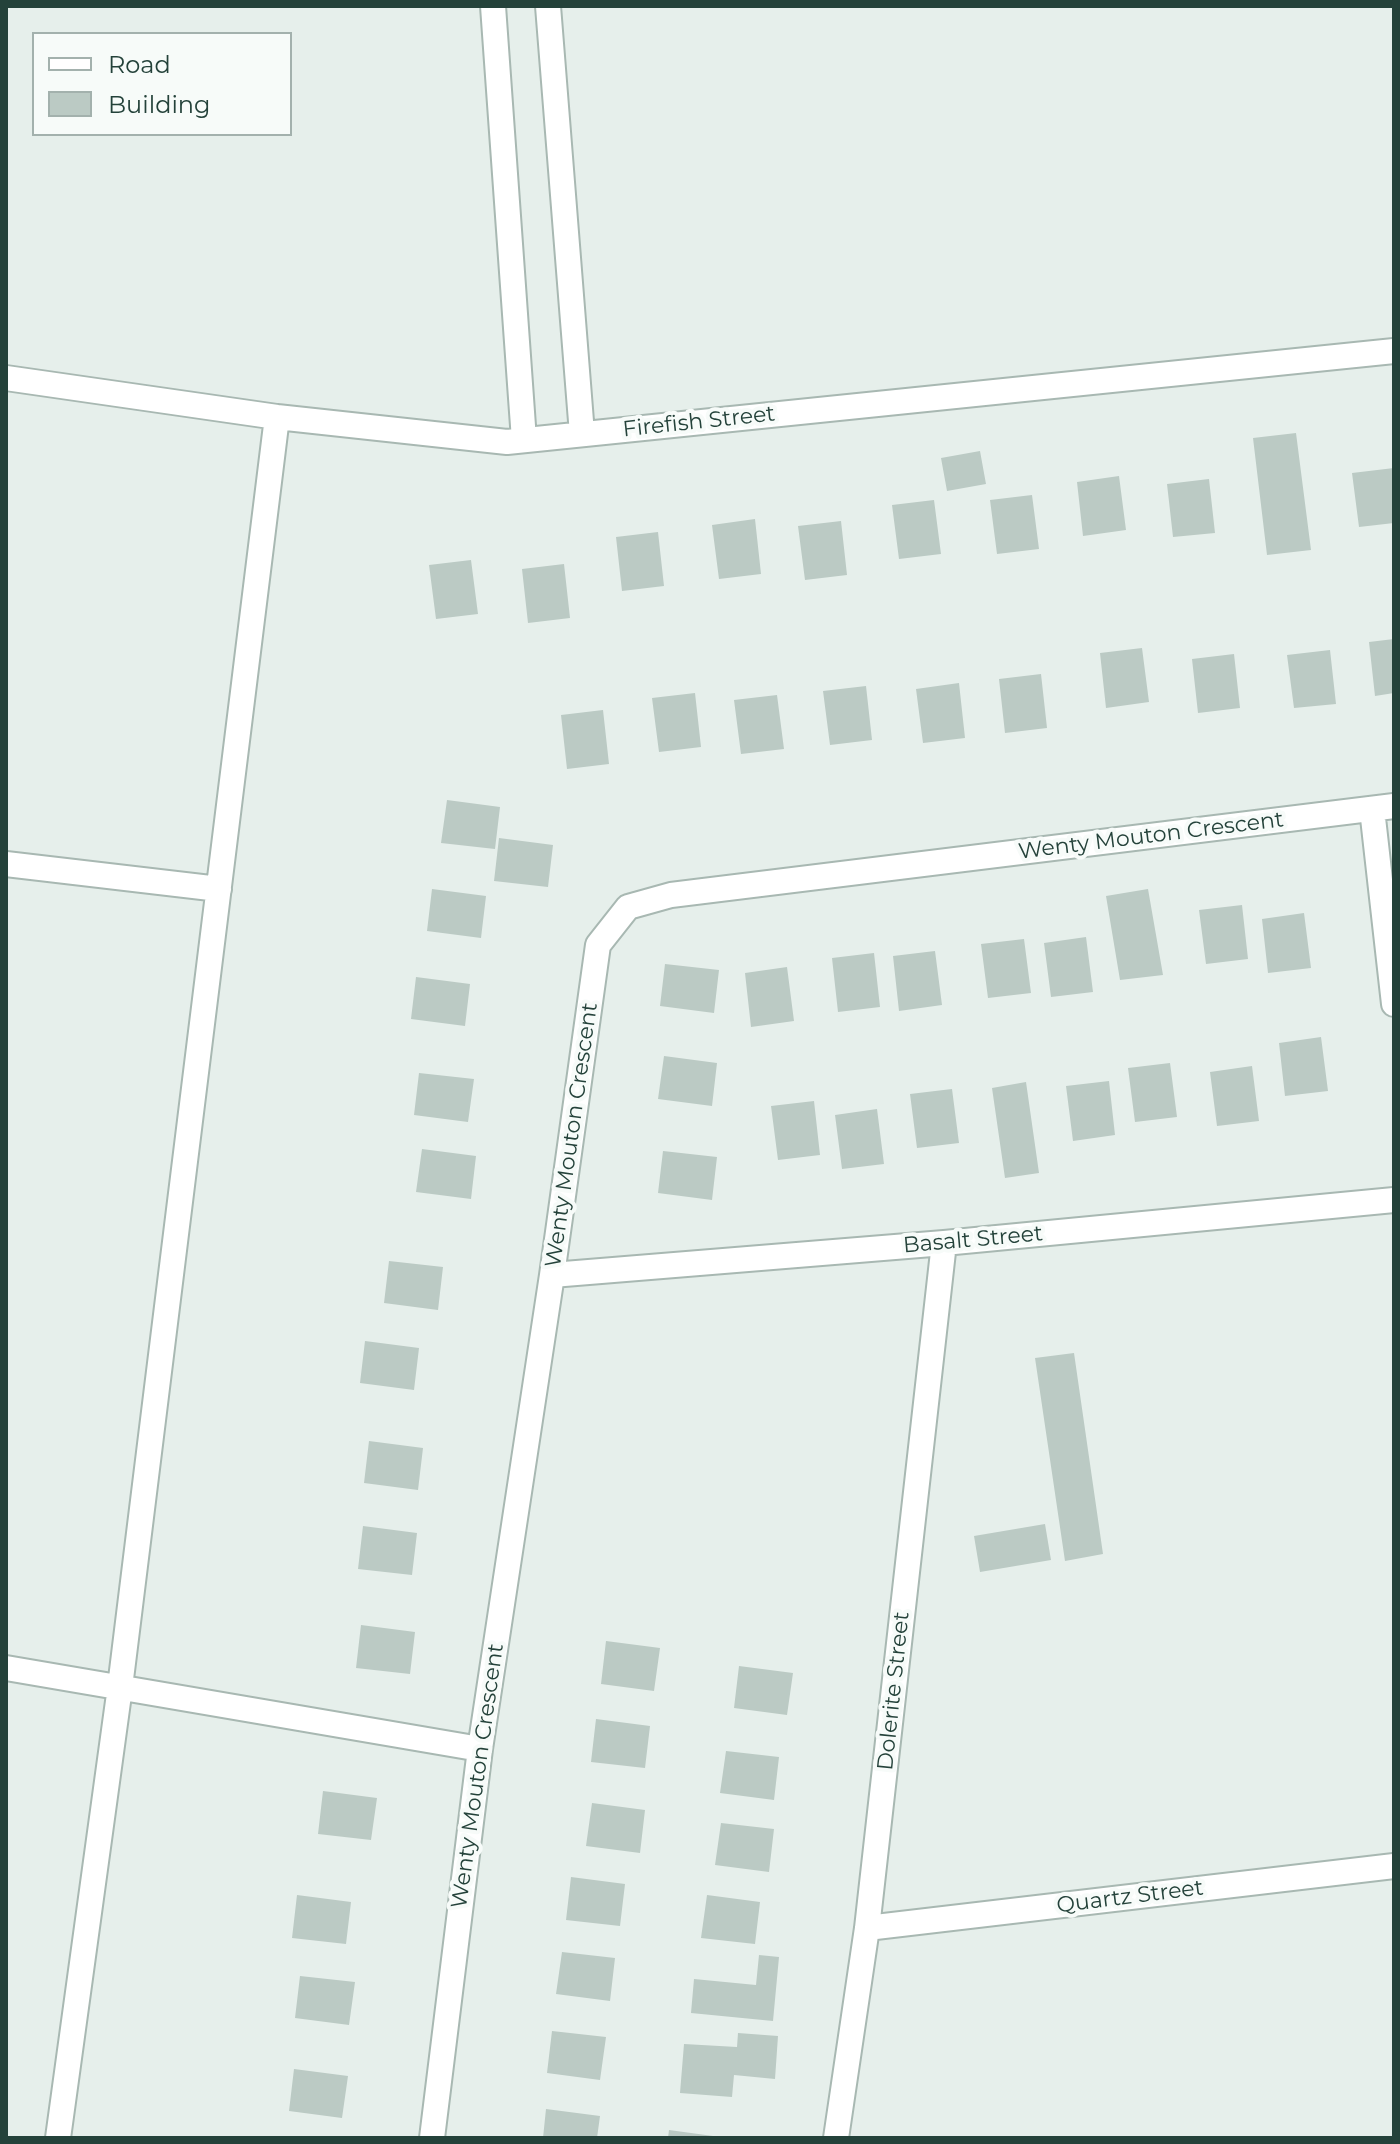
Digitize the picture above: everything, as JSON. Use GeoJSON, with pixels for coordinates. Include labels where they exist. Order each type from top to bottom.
{"type":"FeatureCollection","features":[{"type":"Feature","properties":{"kind":"street"},"geometry":{"type":"LineString","coordinates":[[493,6],[524,440]]}},
{"type":"Feature","properties":{"kind":"street"},"geometry":{"type":"LineString","coordinates":[[548,6],[582,434]]}},
{"type":"Feature","properties":{"kind":"street","name":"Firefish Street"},"geometry":{"type":"LineString","coordinates":[[6,378],[277,417],[507,442],[1394,351]]}},
{"type":"Feature","properties":{"kind":"street"},"geometry":{"type":"LineString","coordinates":[[58,2138],[120,1687],[277,417]]}},
{"type":"Feature","properties":{"kind":"street"},"geometry":{"type":"LineString","coordinates":[[1383,808],[1394,1004]]}},
{"type":"Feature","properties":{"kind":"street","name":"Wenty Mouton Crescent"},"geometry":{"type":"LineString","coordinates":[[432,2138],[480,1749],[552,1275],[598,945],[628,907],[671,895],[1383,808]]}},
{"type":"Feature","properties":{"kind":"street"},"geometry":{"type":"LineString","coordinates":[[6,864],[219,889]]}},
{"type":"Feature","properties":{"kind":"street","name":"Basalt Street"},"geometry":{"type":"LineString","coordinates":[[552,1275],[944,1243],[1394,1200]]}},
{"type":"Feature","properties":{"kind":"street","name":"Dolerite Street"},"geometry":{"type":"LineString","coordinates":[[836,2138],[867,1928],[944,1243]]}},
{"type":"Feature","properties":{"kind":"street"},"geometry":{"type":"LineString","coordinates":[[6,1668],[480,1749]]}},
{"type":"Feature","properties":{"kind":"street","name":"Quartz Street"},"geometry":{"type":"LineString","coordinates":[[867,1928],[1394,1866]]}},
{"type":"Feature","properties":{"kind":"building"},"geometry":{"type":"Polygon","coordinates":[[[1296,433],[1311,550],[1267,555],[1253,438],[1296,433]]]}},
{"type":"Feature","properties":{"kind":"building"},"geometry":{"type":"Polygon","coordinates":[[[980,451],[986,484],[947,491],[941,458],[980,451]]]}},
{"type":"Feature","properties":{"kind":"building"},"geometry":{"type":"Polygon","coordinates":[[[1394,468],[1394,523],[1359,527],[1352,473],[1394,468]]]}},
{"type":"Feature","properties":{"kind":"building"},"geometry":{"type":"Polygon","coordinates":[[[1119,476],[1126,530],[1083,536],[1077,482],[1119,476]]]}},
{"type":"Feature","properties":{"kind":"building"},"geometry":{"type":"Polygon","coordinates":[[[1209,479],[1215,533],[1173,537],[1167,484],[1209,479]]]}},
{"type":"Feature","properties":{"kind":"building"},"geometry":{"type":"Polygon","coordinates":[[[1032,495],[1039,549],[997,554],[990,500],[1032,495]]]}},
{"type":"Feature","properties":{"kind":"building"},"geometry":{"type":"Polygon","coordinates":[[[934,500],[941,554],[899,559],[892,505],[934,500]]]}},
{"type":"Feature","properties":{"kind":"building"},"geometry":{"type":"Polygon","coordinates":[[[755,519],[761,574],[719,579],[712,525],[755,519]]]}},
{"type":"Feature","properties":{"kind":"building"},"geometry":{"type":"Polygon","coordinates":[[[841,521],[847,575],[805,580],[798,526],[841,521]]]}},
{"type":"Feature","properties":{"kind":"building"},"geometry":{"type":"Polygon","coordinates":[[[658,532],[664,586],[622,591],[616,537],[658,532]]]}},
{"type":"Feature","properties":{"kind":"building"},"geometry":{"type":"Polygon","coordinates":[[[471,560],[478,614],[436,619],[429,565],[471,560]]]}},
{"type":"Feature","properties":{"kind":"building"},"geometry":{"type":"Polygon","coordinates":[[[564,564],[570,618],[528,623],[522,569],[564,564]]]}},
{"type":"Feature","properties":{"kind":"building"},"geometry":{"type":"Polygon","coordinates":[[[1394,639],[1394,693],[1375,696],[1369,642],[1394,639]]]}},
{"type":"Feature","properties":{"kind":"building"},"geometry":{"type":"Polygon","coordinates":[[[1142,648],[1149,702],[1106,708],[1100,653],[1142,648]]]}},
{"type":"Feature","properties":{"kind":"building"},"geometry":{"type":"Polygon","coordinates":[[[1330,650],[1336,704],[1294,708],[1287,655],[1330,650]]]}},
{"type":"Feature","properties":{"kind":"building"},"geometry":{"type":"Polygon","coordinates":[[[1234,654],[1240,708],[1198,713],[1192,659],[1234,654]]]}},
{"type":"Feature","properties":{"kind":"building"},"geometry":{"type":"Polygon","coordinates":[[[1041,674],[1047,728],[1005,733],[999,679],[1041,674]]]}},
{"type":"Feature","properties":{"kind":"building"},"geometry":{"type":"Polygon","coordinates":[[[959,683],[965,738],[923,743],[916,689],[959,683]]]}},
{"type":"Feature","properties":{"kind":"building"},"geometry":{"type":"Polygon","coordinates":[[[866,686],[872,740],[830,745],[823,691],[866,686]]]}},
{"type":"Feature","properties":{"kind":"building"},"geometry":{"type":"Polygon","coordinates":[[[695,693],[701,747],[659,752],[652,698],[695,693]]]}},
{"type":"Feature","properties":{"kind":"building"},"geometry":{"type":"Polygon","coordinates":[[[777,695],[784,749],[741,754],[734,700],[777,695]]]}},
{"type":"Feature","properties":{"kind":"building"},"geometry":{"type":"Polygon","coordinates":[[[603,710],[609,764],[567,769],[561,715],[603,710]]]}},
{"type":"Feature","properties":{"kind":"building"},"geometry":{"type":"Polygon","coordinates":[[[447,800],[500,807],[495,849],[441,843],[447,800]]]}},
{"type":"Feature","properties":{"kind":"building"},"geometry":{"type":"Polygon","coordinates":[[[499,838],[553,845],[548,887],[494,881],[499,838]]]}},
{"type":"Feature","properties":{"kind":"building"},"geometry":{"type":"Polygon","coordinates":[[[432,889],[486,896],[481,938],[427,931],[432,889]]]}},
{"type":"Feature","properties":{"kind":"building"},"geometry":{"type":"Polygon","coordinates":[[[1148,889],[1163,975],[1120,980],[1106,896],[1148,889]]]}},
{"type":"Feature","properties":{"kind":"building"},"geometry":{"type":"Polygon","coordinates":[[[1242,905],[1248,959],[1206,964],[1199,910],[1242,905]]]}},
{"type":"Feature","properties":{"kind":"building"},"geometry":{"type":"Polygon","coordinates":[[[1304,913],[1311,968],[1268,973],[1262,919],[1304,913]]]}},
{"type":"Feature","properties":{"kind":"building"},"geometry":{"type":"Polygon","coordinates":[[[1086,937],[1093,992],[1051,997],[1044,943],[1086,937]]]}},
{"type":"Feature","properties":{"kind":"building"},"geometry":{"type":"Polygon","coordinates":[[[1024,939],[1031,993],[988,998],[981,944],[1024,939]]]}},
{"type":"Feature","properties":{"kind":"building"},"geometry":{"type":"Polygon","coordinates":[[[935,951],[942,1005],[899,1011],[893,956],[935,951]]]}},
{"type":"Feature","properties":{"kind":"building"},"geometry":{"type":"Polygon","coordinates":[[[874,953],[880,1007],[838,1012],[832,958],[874,953]]]}},
{"type":"Feature","properties":{"kind":"building"},"geometry":{"type":"Polygon","coordinates":[[[665,964],[719,970],[714,1013],[660,1006],[665,964]]]}},
{"type":"Feature","properties":{"kind":"building"},"geometry":{"type":"Polygon","coordinates":[[[787,967],[794,1021],[751,1027],[745,973],[787,967]]]}},
{"type":"Feature","properties":{"kind":"building"},"geometry":{"type":"Polygon","coordinates":[[[416,977],[470,984],[465,1026],[411,1019],[416,977]]]}},
{"type":"Feature","properties":{"kind":"building"},"geometry":{"type":"Polygon","coordinates":[[[1321,1037],[1328,1091],[1285,1096],[1279,1043],[1321,1037]]]}},
{"type":"Feature","properties":{"kind":"building"},"geometry":{"type":"Polygon","coordinates":[[[664,1056],[717,1063],[712,1106],[658,1099],[664,1056]]]}},
{"type":"Feature","properties":{"kind":"building"},"geometry":{"type":"Polygon","coordinates":[[[1170,1063],[1177,1117],[1135,1122],[1128,1068],[1170,1063]]]}},
{"type":"Feature","properties":{"kind":"building"},"geometry":{"type":"Polygon","coordinates":[[[1252,1066],[1259,1121],[1217,1126],[1210,1072],[1252,1066]]]}},
{"type":"Feature","properties":{"kind":"building"},"geometry":{"type":"Polygon","coordinates":[[[419,1073],[474,1079],[468,1122],[414,1115],[419,1073]]]}},
{"type":"Feature","properties":{"kind":"building"},"geometry":{"type":"Polygon","coordinates":[[[1109,1081],[1115,1135],[1073,1141],[1066,1086],[1109,1081]]]}},
{"type":"Feature","properties":{"kind":"building"},"geometry":{"type":"Polygon","coordinates":[[[1026,1082],[1039,1173],[1005,1178],[992,1088],[1026,1082]]]}},
{"type":"Feature","properties":{"kind":"building"},"geometry":{"type":"Polygon","coordinates":[[[952,1089],[959,1143],[917,1148],[910,1094],[952,1089]]]}},
{"type":"Feature","properties":{"kind":"building"},"geometry":{"type":"Polygon","coordinates":[[[814,1101],[820,1155],[778,1160],[771,1106],[814,1101]]]}},
{"type":"Feature","properties":{"kind":"building"},"geometry":{"type":"Polygon","coordinates":[[[877,1109],[884,1164],[842,1169],[835,1115],[877,1109]]]}},
{"type":"Feature","properties":{"kind":"building"},"geometry":{"type":"Polygon","coordinates":[[[422,1149],[476,1156],[471,1199],[416,1192],[422,1149]]]}},
{"type":"Feature","properties":{"kind":"building"},"geometry":{"type":"Polygon","coordinates":[[[663,1151],[717,1157],[712,1200],[658,1193],[663,1151]]]}},
{"type":"Feature","properties":{"kind":"building"},"geometry":{"type":"Polygon","coordinates":[[[389,1261],[443,1267],[438,1310],[384,1303],[389,1261]]]}},
{"type":"Feature","properties":{"kind":"building"},"geometry":{"type":"Polygon","coordinates":[[[365,1341],[419,1348],[414,1390],[360,1383],[365,1341]]]}},
{"type":"Feature","properties":{"kind":"building"},"geometry":{"type":"Polygon","coordinates":[[[1074,1353],[1103,1554],[1065,1561],[1035,1358],[1074,1353]]]}},
{"type":"Feature","properties":{"kind":"building"},"geometry":{"type":"Polygon","coordinates":[[[369,1441],[423,1448],[418,1490],[364,1483],[369,1441]]]}},
{"type":"Feature","properties":{"kind":"building"},"geometry":{"type":"Polygon","coordinates":[[[1045,1524],[1051,1560],[980,1572],[974,1536],[1045,1524]]]}},
{"type":"Feature","properties":{"kind":"building"},"geometry":{"type":"Polygon","coordinates":[[[363,1526],[417,1533],[412,1575],[358,1569],[363,1526]]]}},
{"type":"Feature","properties":{"kind":"building"},"geometry":{"type":"Polygon","coordinates":[[[361,1625],[415,1632],[410,1674],[356,1668],[361,1625]]]}},
{"type":"Feature","properties":{"kind":"building"},"geometry":{"type":"Polygon","coordinates":[[[606,1641],[660,1648],[654,1691],[601,1684],[606,1641]]]}},
{"type":"Feature","properties":{"kind":"building"},"geometry":{"type":"Polygon","coordinates":[[[739,1666],[793,1673],[787,1715],[734,1708],[739,1666]]]}},
{"type":"Feature","properties":{"kind":"building"},"geometry":{"type":"Polygon","coordinates":[[[596,1719],[650,1726],[645,1768],[591,1762],[596,1719]]]}},
{"type":"Feature","properties":{"kind":"building"},"geometry":{"type":"Polygon","coordinates":[[[726,1751],[779,1757],[774,1800],[720,1793],[726,1751]]]}},
{"type":"Feature","properties":{"kind":"building"},"geometry":{"type":"Polygon","coordinates":[[[323,1791],[377,1798],[371,1840],[318,1834],[323,1791]]]}},
{"type":"Feature","properties":{"kind":"building"},"geometry":{"type":"Polygon","coordinates":[[[592,1803],[645,1810],[640,1853],[586,1846],[592,1803]]]}},
{"type":"Feature","properties":{"kind":"building"},"geometry":{"type":"Polygon","coordinates":[[[721,1823],[774,1829],[769,1872],[715,1865],[721,1823]]]}},
{"type":"Feature","properties":{"kind":"building"},"geometry":{"type":"Polygon","coordinates":[[[571,1877],[625,1884],[620,1926],[566,1920],[571,1877]]]}},
{"type":"Feature","properties":{"kind":"building"},"geometry":{"type":"Polygon","coordinates":[[[297,1895],[351,1902],[346,1944],[292,1938],[297,1895]]]}},
{"type":"Feature","properties":{"kind":"building"},"geometry":{"type":"Polygon","coordinates":[[[707,1895],[760,1902],[755,1944],[701,1938],[707,1895]]]}},
{"type":"Feature","properties":{"kind":"building"},"geometry":{"type":"Polygon","coordinates":[[[562,1952],[615,1958],[610,2001],[556,1994],[562,1952]]]}},
{"type":"Feature","properties":{"kind":"building"},"geometry":{"type":"Polygon","coordinates":[[[759,1955],[779,1957],[773,2021],[691,2013],[694,1979],[756,1985],[759,1955]]]}},
{"type":"Feature","properties":{"kind":"building"},"geometry":{"type":"Polygon","coordinates":[[[300,1976],[355,1982],[349,2025],[295,2018],[300,1976]]]}},
{"type":"Feature","properties":{"kind":"building"},"geometry":{"type":"Polygon","coordinates":[[[552,2031],[606,2037],[600,2080],[547,2073],[552,2031]]]}},
{"type":"Feature","properties":{"kind":"building"},"geometry":{"type":"Polygon","coordinates":[[[738,2033],[778,2036],[775,2079],[734,2075],[732,2097],[680,2093],[684,2044],[737,2047],[738,2033]]]}},
{"type":"Feature","properties":{"kind":"building"},"geometry":{"type":"Polygon","coordinates":[[[294,2069],[348,2076],[342,2118],[289,2111],[294,2069]]]}},
{"type":"Feature","properties":{"kind":"building"},"geometry":{"type":"Polygon","coordinates":[[[546,2109],[600,2116],[597,2138],[543,2138],[546,2109]]]}},
{"type":"Feature","properties":{"kind":"building"},"geometry":{"type":"Polygon","coordinates":[[[669,2130],[713,2136],[713,2138],[668,2138],[669,2130]]]}}]}
